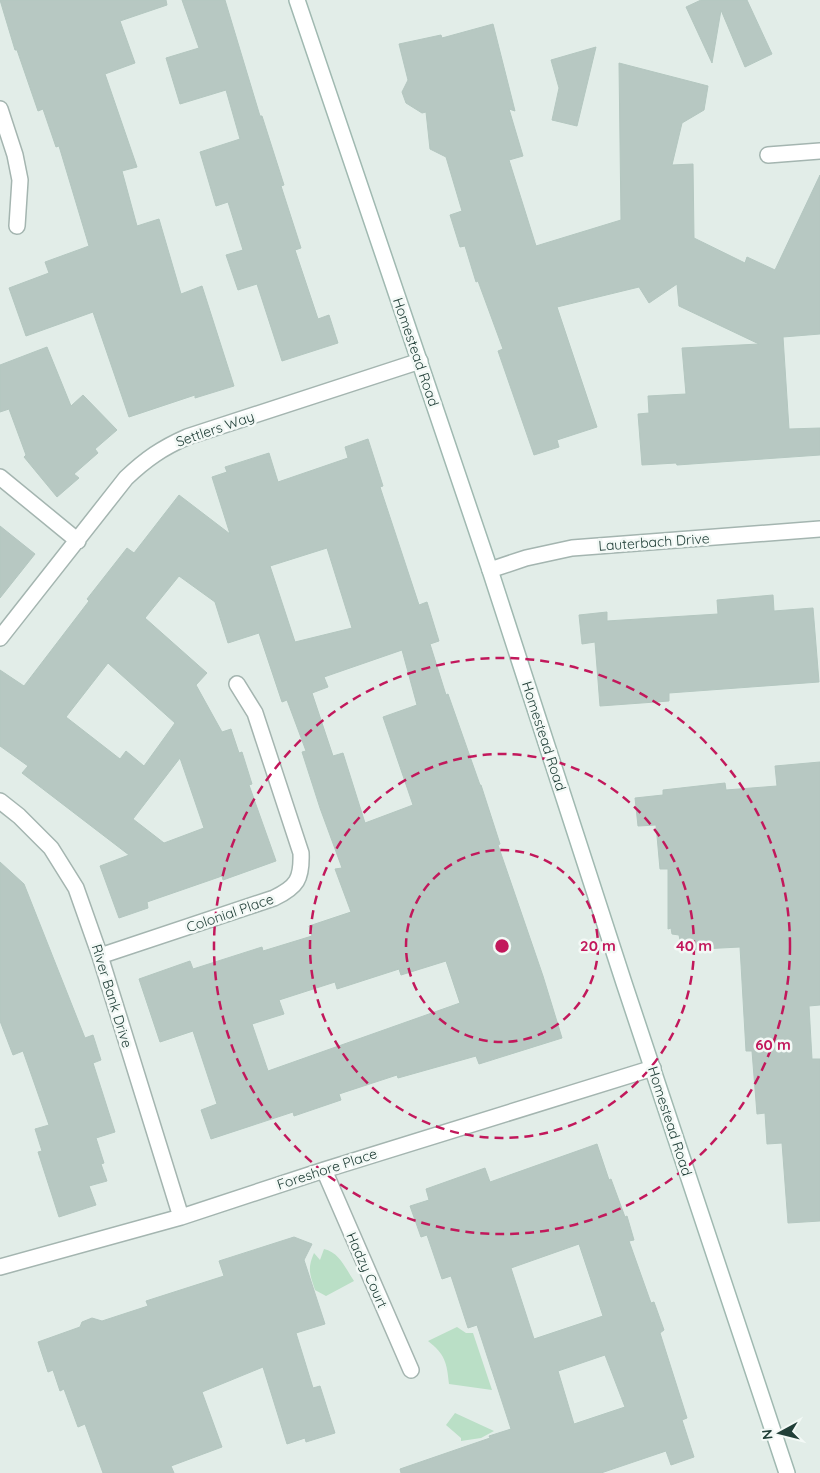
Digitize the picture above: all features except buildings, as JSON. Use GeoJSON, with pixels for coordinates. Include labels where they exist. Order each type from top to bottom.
{"type":"FeatureCollection","features":[{"type":"Feature","properties":{"kind":"street","name":"Homestead Road"},"geometry":{"type":"LineString","coordinates":[[297,0],[490,570],[652,1068],[788,1473]]}},
{"type":"Feature","properties":{"kind":"street"},"geometry":{"type":"LineString","coordinates":[[0,109],[15,155],[20,180],[17,226]]}},
{"type":"Feature","properties":{"kind":"street"},"geometry":{"type":"LineString","coordinates":[[768,155],[820,151]]}},
{"type":"Feature","properties":{"kind":"street","name":"Settlers Way"},"geometry":{"type":"LineString","coordinates":[[0,638],[126,478],[146,460],[165,447],[188,437],[420,361]]}},
{"type":"Feature","properties":{"kind":"street"},"geometry":{"type":"LineString","coordinates":[[0,477],[78,540]]}},
{"type":"Feature","properties":{"kind":"street","name":"Lauterbach Drive"},"geometry":{"type":"LineString","coordinates":[[490,570],[526,558],[572,548],[820,529]]}},
{"type":"Feature","properties":{"kind":"street","name":"Colonial Place"},"geometry":{"type":"LineString","coordinates":[[100,956],[274,898],[290,890],[302,870],[301,853],[255,712],[237,684]]}},
{"type":"Feature","properties":{"kind":"street","name":"River Bank Drive"},"geometry":{"type":"LineString","coordinates":[[0,801],[19,816],[50,848],[76,888],[100,956],[181,1217]]}},
{"type":"Feature","properties":{"kind":"street","name":"Foreshore Place"},"geometry":{"type":"LineString","coordinates":[[0,1267],[181,1217],[324,1170],[652,1068]]}},
{"type":"Feature","properties":{"kind":"street","name":"Hadzy Court"},"geometry":{"type":"LineString","coordinates":[[324,1170],[411,1370]]}},
{"type":"Feature","properties":{"kind":"green space"},"geometry":{"type":"Polygon","coordinates":[[[324,1249],[338,1257],[354,1281],[326,1296],[315,1290],[310,1272],[310,1263],[314,1253],[320,1260],[324,1249]]]}},
{"type":"Feature","properties":{"kind":"green space"},"geometry":{"type":"Polygon","coordinates":[[[457,1327],[466,1333],[473,1333],[492,1390],[449,1384],[442,1355],[428,1341],[457,1327]]]}},
{"type":"Feature","properties":{"kind":"green space"},"geometry":{"type":"Polygon","coordinates":[[[455,1413],[494,1431],[481,1438],[461,1441],[461,1438],[446,1425],[455,1413]]]}}]}
